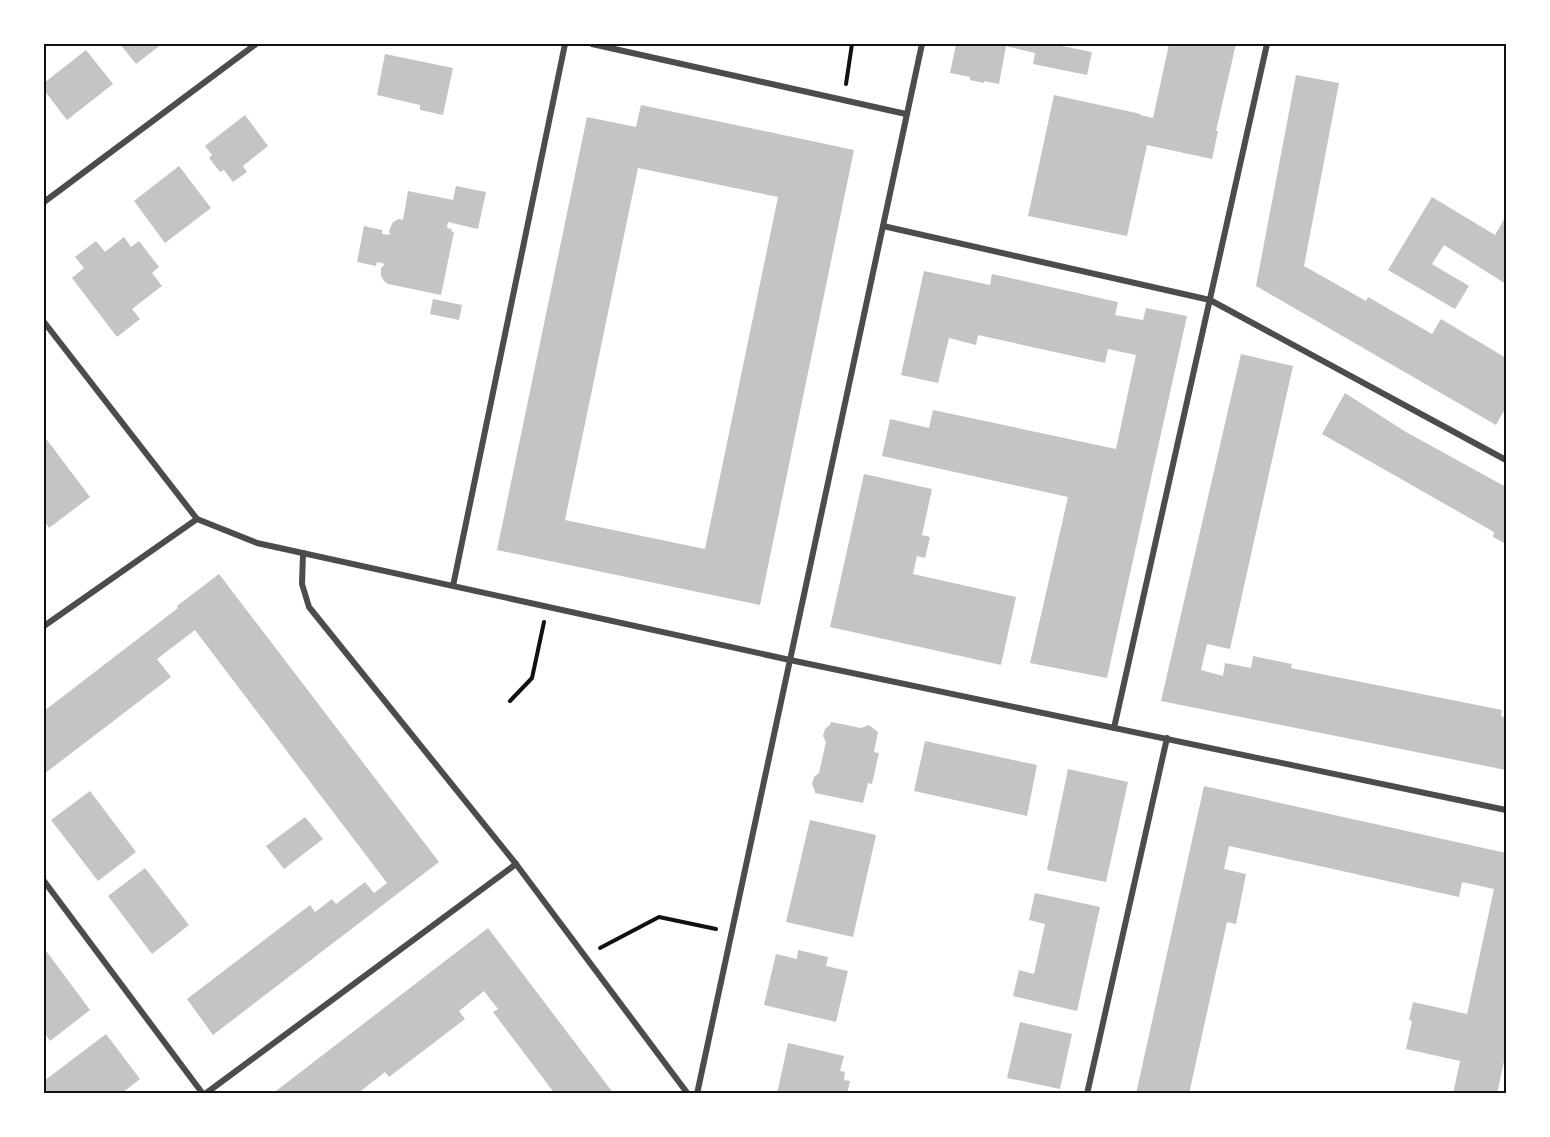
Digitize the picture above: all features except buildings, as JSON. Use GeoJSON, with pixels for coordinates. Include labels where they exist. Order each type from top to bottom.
{"type":"FeatureCollection","features":[{"type":"Feature","properties":{"kind":"street"},"geometry":{"type":"LineString","coordinates":[[44,202],[256,44]]}},
{"type":"Feature","properties":{"kind":"street"},"geometry":{"type":"LineString","coordinates":[[453,586],[565,44]]}},
{"type":"Feature","properties":{"kind":"street"},"geometry":{"type":"LineString","coordinates":[[592,44],[906,114]]}},
{"type":"Feature","properties":{"kind":"street"},"geometry":{"type":"LineString","coordinates":[[697,1094],[921,44]]}},
{"type":"Feature","properties":{"kind":"street"},"geometry":{"type":"LineString","coordinates":[[1114,728],[1267,44]]}},
{"type":"Feature","properties":{"kind":"street"},"geometry":{"type":"LineString","coordinates":[[883,226],[1210,300],[1506,460]]}},
{"type":"Feature","properties":{"kind":"street"},"geometry":{"type":"LineString","coordinates":[[44,322],[197,519],[257,543],[790,660],[1506,810]]}},
{"type":"Feature","properties":{"kind":"street"},"geometry":{"type":"LineString","coordinates":[[44,626],[197,519]]}},
{"type":"Feature","properties":{"kind":"street"},"geometry":{"type":"LineString","coordinates":[[303,553],[302,584],[309,608],[516,864],[688,1094]]}},
{"type":"Feature","properties":{"kind":"street"},"geometry":{"type":"LineString","coordinates":[[1087,1094],[1167,738]]}},
{"type":"Feature","properties":{"kind":"street"},"geometry":{"type":"LineString","coordinates":[[44,881],[204,1094],[516,864]]}},
{"type":"Feature","properties":{"kind":"path"},"geometry":{"type":"LineString","coordinates":[[844,100],[852,44]]}},
{"type":"Feature","properties":{"kind":"path"},"geometry":{"type":"LineString","coordinates":[[510,701],[532,678],[547,607]]}},
{"type":"Feature","properties":{"kind":"path"},"geometry":{"type":"LineString","coordinates":[[585,956],[659,917],[731,932]]}}]}
